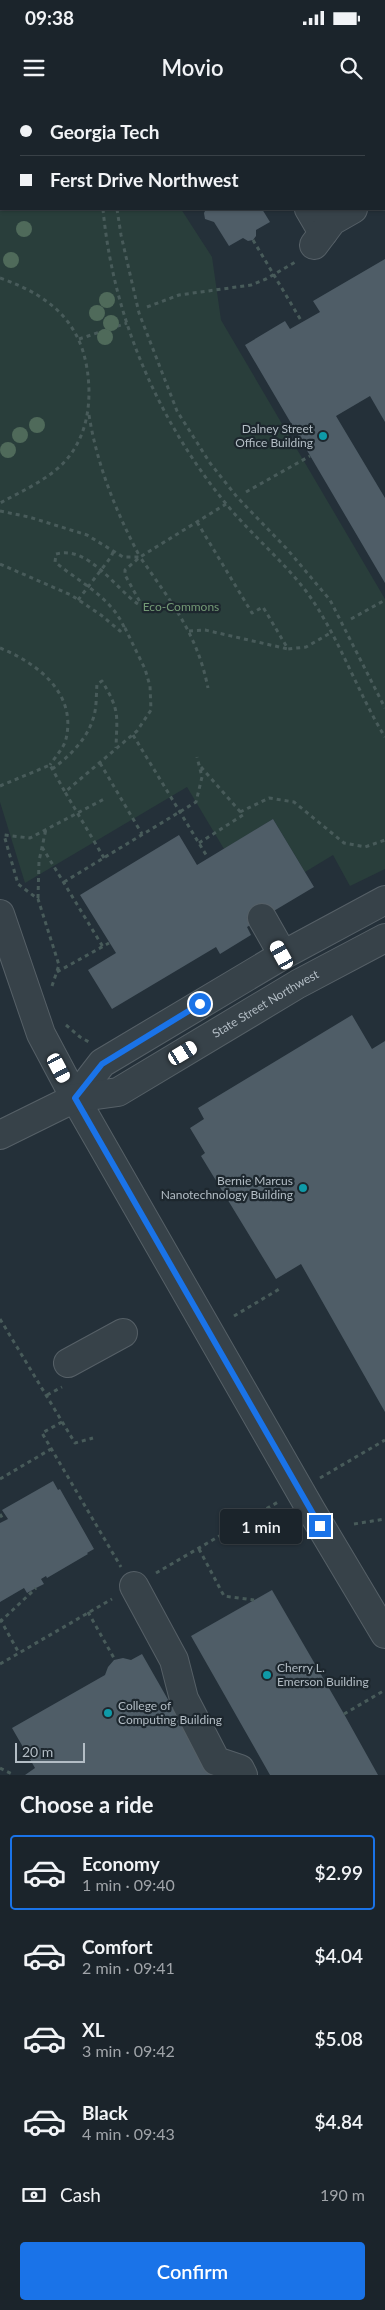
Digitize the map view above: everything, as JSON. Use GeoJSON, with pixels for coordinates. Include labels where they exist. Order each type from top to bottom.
{"type":"FeatureCollection","features":[{"type":"Feature","properties":{"kind":"street"},"geometry":{"type":"LineString","coordinates":[[309,210],[318,239]]}},
{"type":"Feature","properties":{"kind":"street"},"geometry":{"type":"LineString","coordinates":[[318,239],[332,221],[351,210]]}},
{"type":"Feature","properties":{"kind":"street"},"geometry":{"type":"LineString","coordinates":[[0,1135],[75,1098],[102,1064],[282,955],[385,900]]}},
{"type":"Feature","properties":{"kind":"street"},"geometry":{"type":"LineString","coordinates":[[0,914],[41,1034],[75,1098],[385,1634]]}},
{"type":"Feature","properties":{"kind":"street"},"geometry":{"type":"LineString","coordinates":[[262,918],[282,955]]}},
{"type":"Feature","properties":{"kind":"street","name":"State Street Northwest"},"geometry":{"type":"LineString","coordinates":[[75,1098],[118,1092],[298,984],[385,938]]}},
{"type":"Feature","properties":{"kind":"street"},"geometry":{"type":"LineString","coordinates":[[68,1363],[123,1333]]}},
{"type":"Feature","properties":{"kind":"street"},"geometry":{"type":"LineString","coordinates":[[134,1586],[174,1660],[184,1699],[216,1761],[240,1769],[243,1775]]}},
{"type":"Feature","properties":{"kind":"path"},"geometry":{"type":"LineString","coordinates":[[103,210],[105,237],[115,287],[142,364],[160,402],[189,454],[226,504],[246,527],[284,564],[306,592],[332,632],[385,737]]}},
{"type":"Feature","properties":{"kind":"path"},"geometry":{"type":"LineString","coordinates":[[117,210],[139,313],[177,411],[210,463],[237,497],[287,549],[330,600],[385,708]]}},
{"type":"Feature","properties":{"kind":"path"},"geometry":{"type":"LineString","coordinates":[[147,308],[179,295],[251,285],[274,275],[301,258],[318,239]]}},
{"type":"Feature","properties":{"kind":"path"},"geometry":{"type":"LineString","coordinates":[[252,240],[302,322]]}},
{"type":"Feature","properties":{"kind":"path"},"geometry":{"type":"LineString","coordinates":[[0,278],[25,287],[52,305],[66,320],[79,339],[88,373],[89,412],[93,437],[105,480],[124,526],[140,557],[189,631],[202,660],[208,688]]}},
{"type":"Feature","properties":{"kind":"path"},"geometry":{"type":"LineString","coordinates":[[79,339],[127,323]]}},
{"type":"Feature","properties":{"kind":"path"},"geometry":{"type":"LineString","coordinates":[[0,503],[44,478],[66,460],[80,438],[89,412]]}},
{"type":"Feature","properties":{"kind":"path"},"geometry":{"type":"LineString","coordinates":[[246,492],[310,456]]}},
{"type":"Feature","properties":{"kind":"path"},"geometry":{"type":"LineString","coordinates":[[65,792],[133,735],[151,710],[150,686],[145,669],[113,608],[87,585],[55,562],[56,554],[75,554],[102,570],[138,604],[140,602],[125,575],[125,570],[140,557],[226,504]]}},
{"type":"Feature","properties":{"kind":"path"},"geometry":{"type":"LineString","coordinates":[[0,511],[29,517],[87,535],[123,557],[140,557]]}},
{"type":"Feature","properties":{"kind":"path"},"geometry":{"type":"LineString","coordinates":[[197,522],[252,613],[263,607],[288,649]]}},
{"type":"Feature","properties":{"kind":"path"},"geometry":{"type":"LineString","coordinates":[[78,600],[87,585],[102,570],[114,550]]}},
{"type":"Feature","properties":{"kind":"path"},"geometry":{"type":"LineString","coordinates":[[0,564],[78,600],[101,615],[117,630],[120,631],[124,627]]}},
{"type":"Feature","properties":{"kind":"path"},"geometry":{"type":"LineString","coordinates":[[351,619],[385,600]]}},
{"type":"Feature","properties":{"kind":"path"},"geometry":{"type":"LineString","coordinates":[[189,631],[205,630],[288,649],[306,647],[332,632]]}},
{"type":"Feature","properties":{"kind":"path"},"geometry":{"type":"LineString","coordinates":[[0,648],[21,657],[39,669],[64,701],[67,718],[66,740],[51,767]]}},
{"type":"Feature","properties":{"kind":"path"},"geometry":{"type":"LineString","coordinates":[[0,786],[51,767],[75,750],[93,719],[97,684],[102,681],[118,714],[116,749]]}},
{"type":"Feature","properties":{"kind":"path"},"geometry":{"type":"LineString","coordinates":[[133,735],[208,858]]}},
{"type":"Feature","properties":{"kind":"path"},"geometry":{"type":"LineString","coordinates":[[64,882],[196,802],[202,777],[197,757]]}},
{"type":"Feature","properties":{"kind":"path"},"geometry":{"type":"LineString","coordinates":[[100,763],[142,834]]}},
{"type":"Feature","properties":{"kind":"path"},"geometry":{"type":"LineString","coordinates":[[198,764],[243,815],[198,842]]}},
{"type":"Feature","properties":{"kind":"path"},"geometry":{"type":"LineString","coordinates":[[51,767],[104,858]]}},
{"type":"Feature","properties":{"kind":"path"},"geometry":{"type":"LineString","coordinates":[[38,899],[18,884],[4,836],[30,838],[106,798]]}},
{"type":"Feature","properties":{"kind":"path"},"geometry":{"type":"LineString","coordinates":[[240,812],[269,798],[294,802],[344,843],[365,847],[385,840]]}},
{"type":"Feature","properties":{"kind":"path"},"geometry":{"type":"LineString","coordinates":[[46,829],[39,860],[38,899],[59,965],[52,987]]}},
{"type":"Feature","properties":{"kind":"path"},"geometry":{"type":"LineString","coordinates":[[42,847],[103,946]]}},
{"type":"Feature","properties":{"kind":"path"},"geometry":{"type":"LineString","coordinates":[[57,972],[109,943]]}},
{"type":"Feature","properties":{"kind":"path"},"geometry":{"type":"LineString","coordinates":[[66,1024],[80,1037],[90,1042],[95,1041]]}},
{"type":"Feature","properties":{"kind":"path"},"geometry":{"type":"LineString","coordinates":[[234,1316],[281,1288]]}},
{"type":"Feature","properties":{"kind":"path"},"geometry":{"type":"LineString","coordinates":[[0,1319],[75,1443],[92,1438]]}},
{"type":"Feature","properties":{"kind":"path"},"geometry":{"type":"LineString","coordinates":[[62,1422],[42,1434],[134,1586],[385,1440]]}},
{"type":"Feature","properties":{"kind":"path"},"geometry":{"type":"LineString","coordinates":[[0,1479],[51,1449]]}},
{"type":"Feature","properties":{"kind":"path"},"geometry":{"type":"LineString","coordinates":[[0,1514],[4,1521]]}},
{"type":"Feature","properties":{"kind":"path"},"geometry":{"type":"LineString","coordinates":[[354,1524],[384,1518]]}},
{"type":"Feature","properties":{"kind":"path"},"geometry":{"type":"LineString","coordinates":[[199,1548],[224,1596],[254,1600]]}},
{"type":"Feature","properties":{"kind":"path"},"geometry":{"type":"LineString","coordinates":[[19,1653],[0,1620],[36,1588]]}},
{"type":"Feature","properties":{"kind":"path"},"geometry":{"type":"LineString","coordinates":[[0,1664],[88,1612],[115,1660]]}},
{"type":"Feature","properties":{"kind":"path"},"geometry":{"type":"LineString","coordinates":[[344,1714],[385,1690]]}},
{"type":"Feature","properties":{"kind":"path"},"geometry":{"type":"LineString","coordinates":[[0,1768],[14,1775]]}},
{"type":"Feature","properties":{"kind":"green space","name":"Eco-Commons"},"geometry":{"type":"Polygon","coordinates":[[[0,210],[182,210],[212,257],[221,320],[385,599],[385,869],[350,886],[333,855],[305,872],[273,819],[224,849],[187,787],[25,883],[0,802],[0,210]]]}},
{"type":"Feature","properties":{"kind":"building"},"geometry":{"type":"Polygon","coordinates":[[[206,210],[263,210],[270,222],[256,230],[256,236],[253,240],[248,241],[243,238],[229,246],[214,222],[205,219],[206,210]]]}},
{"type":"Feature","properties":{"kind":"building","name":"Dalney Street Office Building"},"geometry":{"type":"Polygon","coordinates":[[[385,259],[385,422],[370,396],[336,416],[385,498],[385,583],[245,345],[285,321],[290,329],[320,312],[313,301],[385,259]]]}},
{"type":"Feature","properties":{"kind":"building"},"geometry":{"type":"Polygon","coordinates":[[[273,819],[314,887],[247,927],[251,935],[220,954],[216,947],[112,1009],[88,970],[116,953],[80,895],[179,835],[197,865],[273,819]]]}},
{"type":"Feature","properties":{"kind":"building","name":"Bernie Marcus Nanotechnology Building"},"geometry":{"type":"Polygon","coordinates":[[[352,1015],[372,1049],[385,1041],[385,1412],[301,1264],[276,1279],[201,1156],[205,1153],[190,1128],[204,1119],[198,1108],[352,1015]]]}},
{"type":"Feature","properties":{"kind":"building"},"geometry":{"type":"Polygon","coordinates":[[[53,1481],[58,1490],[60,1489],[94,1549],[47,1578],[46,1576],[41,1579],[44,1584],[27,1593],[24,1588],[0,1602],[0,1523],[8,1519],[2,1510],[53,1481]]]}},
{"type":"Feature","properties":{"kind":"building","name":"Cherry L. Emerson Building"},"geometry":{"type":"Polygon","coordinates":[[[272,1590],[378,1775],[270,1775],[191,1636],[272,1590]]]}},
{"type":"Feature","properties":{"kind":"building","name":"College of Computing Building"},"geometry":{"type":"Polygon","coordinates":[[[142,1654],[211,1775],[25,1775],[35,1768],[12,1728],[105,1675],[108,1667],[114,1660],[123,1658],[131,1660],[142,1654]]]}},
{"type":"Feature","properties":{"kind":"place","name":"Dalney Street Office Building"},"geometry":{"type":"Point","coordinates":[323,436]}},
{"type":"Feature","properties":{"kind":"place","name":"Bernie Marcus Nanotechnology Building"},"geometry":{"type":"Point","coordinates":[303,1188]}},
{"type":"Feature","properties":{"kind":"place","name":"Cherry L. Emerson Building"},"geometry":{"type":"Point","coordinates":[267,1675]}},
{"type":"Feature","properties":{"kind":"place","name":"College of Computing Building"},"geometry":{"type":"Point","coordinates":[108,1713]}},
{"type":"Feature","properties":{"kind":"route"},"geometry":{"type":"LineString","coordinates":[[200,1004],[102,1064],[75,1098],[320,1526]]}}]}
